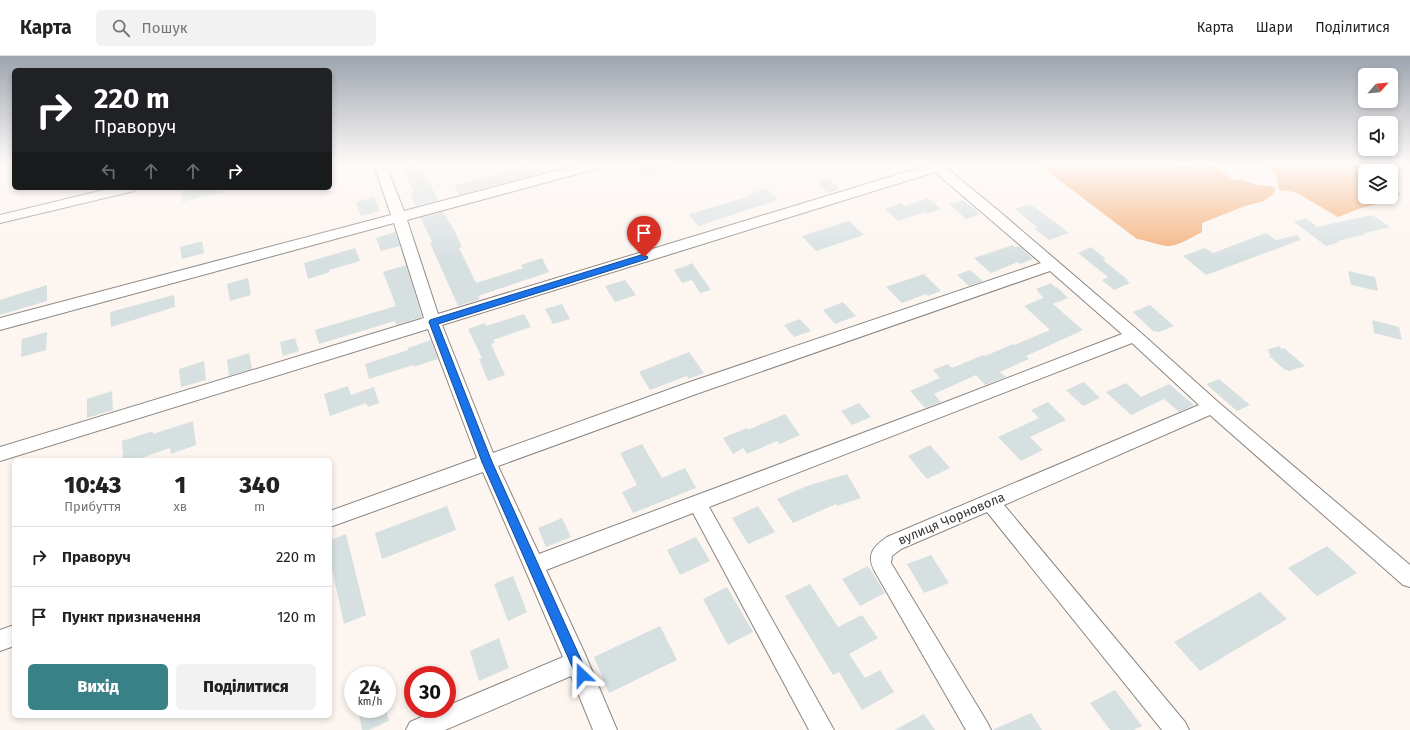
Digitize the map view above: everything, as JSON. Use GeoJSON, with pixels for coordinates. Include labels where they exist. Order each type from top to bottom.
{"type":"FeatureCollection","features":[{"type":"Feature","properties":{"kind":"street"},"geometry":{"type":"LineString","coordinates":[[0,219],[94,196]]}},
{"type":"Feature","properties":{"kind":"street"},"geometry":{"type":"LineString","coordinates":[[391,196],[433,322],[487,462],[577,662],[605,730]]}},
{"type":"Feature","properties":{"kind":"street"},"geometry":{"type":"LineString","coordinates":[[0,324],[476,196]]}},
{"type":"Feature","properties":{"kind":"street"},"geometry":{"type":"LineString","coordinates":[[0,454],[838,196]]}},
{"type":"Feature","properties":{"kind":"street"},"geometry":{"type":"LineString","coordinates":[[973,196],[1134,336],[1212,407],[1410,578]]}},
{"type":"Feature","properties":{"kind":"street"},"geometry":{"type":"LineString","coordinates":[[332,518],[694,388],[1052,265]]}},
{"type":"Feature","properties":{"kind":"street"},"geometry":{"type":"LineString","coordinates":[[534,565],[949,408],[1134,336]]}},
{"type":"Feature","properties":{"kind":"street","name":"вулиця Чорновола"},"geometry":{"type":"LineString","coordinates":[[979,730],[881,564],[882,552],[894,543],[1212,407]]}},
{"type":"Feature","properties":{"kind":"street"},"geometry":{"type":"LineString","coordinates":[[990,502],[1177,730]]}},
{"type":"Feature","properties":{"kind":"street"},"geometry":{"type":"LineString","coordinates":[[697,503],[822,730]]}},
{"type":"Feature","properties":{"kind":"street"},"geometry":{"type":"LineString","coordinates":[[0,641],[12,636]]}},
{"type":"Feature","properties":{"kind":"street"},"geometry":{"type":"LineString","coordinates":[[418,730],[577,662]]}},
{"type":"Feature","properties":{"kind":"shaded area"},"geometry":{"type":"Polygon","coordinates":[[[1081,196],[1270,196],[1264,201],[1245,206],[1202,223],[1202,232],[1178,244],[1167,246],[1137,239],[1081,196]]]}},
{"type":"Feature","properties":{"kind":"shaded area"},"geometry":{"type":"Polygon","coordinates":[[[1303,196],[1358,196],[1358,204],[1377,204],[1361,208],[1338,217],[1303,196]]]}},
{"type":"Feature","properties":{"kind":"building"},"geometry":{"type":"Polygon","coordinates":[[[181,196],[204,196],[182,202],[181,196]]]}},
{"type":"Feature","properties":{"kind":"building"},"geometry":{"type":"Polygon","coordinates":[[[412,196],[436,196],[438,200],[416,206],[412,196]]]}},
{"type":"Feature","properties":{"kind":"building"},"geometry":{"type":"Polygon","coordinates":[[[748,196],[775,196],[778,200],[698,226],[689,214],[748,196]]]}},
{"type":"Feature","properties":{"kind":"building"},"geometry":{"type":"Polygon","coordinates":[[[374,197],[380,211],[361,216],[356,202],[374,197]]]}},
{"type":"Feature","properties":{"kind":"building"},"geometry":{"type":"Polygon","coordinates":[[[928,198],[941,209],[927,214],[925,212],[898,221],[885,209],[901,203],[904,206],[928,198]]]}},
{"type":"Feature","properties":{"kind":"building"},"geometry":{"type":"Polygon","coordinates":[[[963,200],[979,212],[977,212],[979,215],[966,219],[949,204],[963,200]]]}},
{"type":"Feature","properties":{"kind":"building"},"geometry":{"type":"Polygon","coordinates":[[[1030,204],[1069,233],[1049,240],[1035,229],[1038,228],[1015,209],[1030,204]]]}},
{"type":"Feature","properties":{"kind":"building"},"geometry":{"type":"Polygon","coordinates":[[[443,212],[462,247],[459,248],[476,283],[523,268],[521,265],[542,258],[549,272],[478,296],[480,299],[458,306],[430,243],[432,242],[421,218],[443,212]]]}},
{"type":"Feature","properties":{"kind":"building"},"geometry":{"type":"Polygon","coordinates":[[[1372,215],[1390,227],[1364,233],[1366,234],[1338,241],[1340,242],[1326,246],[1294,222],[1306,218],[1317,227],[1372,215]]]}},
{"type":"Feature","properties":{"kind":"building"},"geometry":{"type":"Polygon","coordinates":[[[849,221],[864,235],[816,251],[802,236],[849,221]]]}},
{"type":"Feature","properties":{"kind":"building"},"geometry":{"type":"Polygon","coordinates":[[[395,232],[400,246],[381,251],[376,238],[395,232]]]}},
{"type":"Feature","properties":{"kind":"building"},"geometry":{"type":"Polygon","coordinates":[[[1266,233],[1276,240],[1298,235],[1300,240],[1206,275],[1183,256],[1205,248],[1213,253],[1266,233]]]}},
{"type":"Feature","properties":{"kind":"building"},"geometry":{"type":"Polygon","coordinates":[[[202,241],[204,253],[182,259],[180,247],[202,241]]]}},
{"type":"Feature","properties":{"kind":"building"},"geometry":{"type":"Polygon","coordinates":[[[1013,245],[1015,247],[1019,246],[1033,259],[1020,264],[1018,262],[991,273],[974,258],[1013,245]]]}},
{"type":"Feature","properties":{"kind":"building"},"geometry":{"type":"Polygon","coordinates":[[[1091,247],[1106,259],[1103,260],[1130,283],[1114,290],[1102,280],[1108,277],[1078,253],[1091,247]]]}},
{"type":"Feature","properties":{"kind":"building"},"geometry":{"type":"Polygon","coordinates":[[[355,248],[360,261],[329,270],[330,272],[308,279],[304,263],[355,248]]]}},
{"type":"Feature","properties":{"kind":"building"},"geometry":{"type":"Polygon","coordinates":[[[692,263],[711,290],[700,293],[692,280],[682,283],[674,270],[692,263]]]}},
{"type":"Feature","properties":{"kind":"building"},"geometry":{"type":"Polygon","coordinates":[[[406,265],[422,317],[396,325],[395,321],[319,344],[315,330],[396,306],[383,272],[406,265]]]}},
{"type":"Feature","properties":{"kind":"building"},"geometry":{"type":"Polygon","coordinates":[[[970,270],[983,281],[969,286],[957,275],[970,270]]]}},
{"type":"Feature","properties":{"kind":"building"},"geometry":{"type":"Polygon","coordinates":[[[1348,271],[1375,277],[1378,291],[1351,285],[1348,271]]]}},
{"type":"Feature","properties":{"kind":"building"},"geometry":{"type":"Polygon","coordinates":[[[924,274],[941,291],[928,296],[926,294],[902,303],[886,287],[924,274]]]}},
{"type":"Feature","properties":{"kind":"building"},"geometry":{"type":"Polygon","coordinates":[[[248,278],[251,295],[230,301],[227,284],[248,278]]]}},
{"type":"Feature","properties":{"kind":"building"},"geometry":{"type":"Polygon","coordinates":[[[625,280],[636,295],[615,302],[605,286],[625,280]]]}},
{"type":"Feature","properties":{"kind":"building"},"geometry":{"type":"Polygon","coordinates":[[[1051,283],[1068,298],[1053,304],[1083,330],[1026,356],[1029,359],[1000,372],[1006,377],[985,385],[976,375],[934,394],[941,402],[925,408],[910,391],[940,378],[933,370],[948,364],[952,368],[1050,330],[1024,306],[1043,298],[1036,289],[1051,283]]]}},
{"type":"Feature","properties":{"kind":"building"},"geometry":{"type":"Polygon","coordinates":[[[47,285],[47,301],[0,315],[0,300],[47,285]]]}},
{"type":"Feature","properties":{"kind":"building"},"geometry":{"type":"Polygon","coordinates":[[[174,295],[175,307],[111,327],[110,312],[174,295]]]}},
{"type":"Feature","properties":{"kind":"building"},"geometry":{"type":"Polygon","coordinates":[[[843,302],[856,316],[835,324],[823,310],[843,302]]]}},
{"type":"Feature","properties":{"kind":"building"},"geometry":{"type":"Polygon","coordinates":[[[562,304],[570,319],[553,324],[545,309],[562,304]]]}},
{"type":"Feature","properties":{"kind":"building"},"geometry":{"type":"Polygon","coordinates":[[[1150,305],[1174,326],[1159,332],[1153,331],[1133,312],[1150,305]]]}},
{"type":"Feature","properties":{"kind":"building"},"geometry":{"type":"Polygon","coordinates":[[[524,314],[531,327],[493,340],[495,343],[491,344],[505,375],[488,381],[479,359],[482,358],[468,329],[485,323],[486,326],[524,314]]]}},
{"type":"Feature","properties":{"kind":"building"},"geometry":{"type":"Polygon","coordinates":[[[800,319],[811,331],[794,337],[784,325],[800,319]]]}},
{"type":"Feature","properties":{"kind":"building"},"geometry":{"type":"Polygon","coordinates":[[[1372,320],[1399,327],[1402,340],[1374,333],[1372,320]]]}},
{"type":"Feature","properties":{"kind":"building"},"geometry":{"type":"Polygon","coordinates":[[[47,332],[46,350],[21,357],[22,339],[47,332]]]}},
{"type":"Feature","properties":{"kind":"building"},"geometry":{"type":"Polygon","coordinates":[[[295,338],[299,351],[283,356],[280,342],[295,338]]]}},
{"type":"Feature","properties":{"kind":"building"},"geometry":{"type":"Polygon","coordinates":[[[431,340],[438,359],[369,379],[365,364],[408,350],[408,348],[431,340]]]}},
{"type":"Feature","properties":{"kind":"building"},"geometry":{"type":"Polygon","coordinates":[[[1279,346],[1282,349],[1284,348],[1305,366],[1289,371],[1284,369],[1269,356],[1271,355],[1268,353],[1270,352],[1267,350],[1279,346]]]}},
{"type":"Feature","properties":{"kind":"building"},"geometry":{"type":"Polygon","coordinates":[[[689,352],[704,373],[689,379],[687,376],[650,390],[639,372],[689,352]]]}},
{"type":"Feature","properties":{"kind":"building"},"geometry":{"type":"Polygon","coordinates":[[[249,353],[252,369],[229,376],[227,360],[249,353]]]}},
{"type":"Feature","properties":{"kind":"building"},"geometry":{"type":"Polygon","coordinates":[[[204,361],[206,380],[181,387],[179,369],[204,361]]]}},
{"type":"Feature","properties":{"kind":"building"},"geometry":{"type":"Polygon","coordinates":[[[1219,379],[1250,405],[1237,411],[1206,384],[1219,379]]]}},
{"type":"Feature","properties":{"kind":"building"},"geometry":{"type":"Polygon","coordinates":[[[1084,382],[1100,398],[1083,406],[1066,390],[1084,382]]]}},
{"type":"Feature","properties":{"kind":"building"},"geometry":{"type":"Polygon","coordinates":[[[1126,383],[1141,397],[1169,384],[1194,405],[1179,412],[1164,399],[1131,415],[1106,392],[1126,383]]]}},
{"type":"Feature","properties":{"kind":"building"},"geometry":{"type":"Polygon","coordinates":[[[348,386],[351,395],[374,387],[379,403],[368,407],[366,403],[330,416],[324,394],[348,386]]]}},
{"type":"Feature","properties":{"kind":"building"},"geometry":{"type":"Polygon","coordinates":[[[112,391],[113,410],[87,418],[87,399],[112,391]]]}},
{"type":"Feature","properties":{"kind":"building"},"geometry":{"type":"Polygon","coordinates":[[[1048,402],[1066,420],[1030,437],[1043,450],[1021,461],[998,437],[1039,418],[1031,410],[1048,402]]]}},
{"type":"Feature","properties":{"kind":"building"},"geometry":{"type":"Polygon","coordinates":[[[859,403],[871,417],[852,425],[841,411],[859,403]]]}},
{"type":"Feature","properties":{"kind":"building"},"geometry":{"type":"Polygon","coordinates":[[[785,414],[800,435],[780,444],[777,441],[747,454],[743,448],[733,454],[723,438],[747,428],[748,430],[785,414]]]}},
{"type":"Feature","properties":{"kind":"building"},"geometry":{"type":"Polygon","coordinates":[[[193,421],[196,445],[171,454],[170,448],[142,458],[123,458],[122,441],[153,431],[153,434],[193,421]]]}},
{"type":"Feature","properties":{"kind":"building"},"geometry":{"type":"Polygon","coordinates":[[[642,444],[662,478],[685,468],[696,488],[633,513],[622,492],[637,485],[620,453],[642,444]]]}},
{"type":"Feature","properties":{"kind":"building"},"geometry":{"type":"Polygon","coordinates":[[[930,445],[950,468],[927,479],[908,456],[930,445]]]}},
{"type":"Feature","properties":{"kind":"building"},"geometry":{"type":"Polygon","coordinates":[[[847,474],[861,498],[837,506],[836,504],[793,523],[777,499],[807,486],[847,474]]]}},
{"type":"Feature","properties":{"kind":"building"},"geometry":{"type":"Polygon","coordinates":[[[447,506],[456,530],[382,559],[375,533],[447,506]]]}},
{"type":"Feature","properties":{"kind":"building"},"geometry":{"type":"Polygon","coordinates":[[[758,506],[775,532],[748,544],[732,518],[758,506]]]}},
{"type":"Feature","properties":{"kind":"building"},"geometry":{"type":"Polygon","coordinates":[[[562,518],[571,537],[546,547],[538,528],[562,518]]]}},
{"type":"Feature","properties":{"kind":"building"},"geometry":{"type":"Polygon","coordinates":[[[346,534],[366,615],[344,624],[332,569],[332,539],[346,534]]]}},
{"type":"Feature","properties":{"kind":"building"},"geometry":{"type":"Polygon","coordinates":[[[696,537],[710,561],[680,575],[667,550],[696,537]]]}},
{"type":"Feature","properties":{"kind":"building"},"geometry":{"type":"Polygon","coordinates":[[[1327,546],[1357,573],[1317,596],[1288,568],[1327,546]]]}},
{"type":"Feature","properties":{"kind":"building"},"geometry":{"type":"Polygon","coordinates":[[[931,555],[949,583],[924,593],[907,564],[931,555]]]}},
{"type":"Feature","properties":{"kind":"building"},"geometry":{"type":"Polygon","coordinates":[[[868,566],[885,593],[860,606],[842,579],[868,566]]]}},
{"type":"Feature","properties":{"kind":"building"},"geometry":{"type":"Polygon","coordinates":[[[513,576],[527,612],[508,621],[494,584],[513,576]]]}},
{"type":"Feature","properties":{"kind":"building"},"geometry":{"type":"Polygon","coordinates":[[[810,584],[838,627],[862,615],[878,638],[849,654],[865,678],[880,670],[894,692],[862,710],[839,672],[833,675],[785,596],[810,584]]]}},
{"type":"Feature","properties":{"kind":"building"},"geometry":{"type":"Polygon","coordinates":[[[727,587],[753,632],[728,645],[703,599],[727,587]]]}},
{"type":"Feature","properties":{"kind":"building"},"geometry":{"type":"Polygon","coordinates":[[[1260,592],[1287,619],[1200,671],[1174,642],[1260,592]]]}},
{"type":"Feature","properties":{"kind":"building"},"geometry":{"type":"Polygon","coordinates":[[[660,626],[677,660],[609,693],[594,657],[660,626]]]}},
{"type":"Feature","properties":{"kind":"building"},"geometry":{"type":"Polygon","coordinates":[[[499,638],[509,668],[479,681],[470,651],[499,638]]]}},
{"type":"Feature","properties":{"kind":"building"},"geometry":{"type":"Polygon","coordinates":[[[1115,690],[1142,726],[1134,730],[1110,730],[1090,703],[1115,690]]]}},
{"type":"Feature","properties":{"kind":"building"},"geometry":{"type":"Polygon","coordinates":[[[1031,713],[1042,730],[992,730],[1031,713]]]}},
{"type":"Feature","properties":{"kind":"building"},"geometry":{"type":"Polygon","coordinates":[[[924,714],[935,730],[895,730],[924,714]]]}},
{"type":"Feature","properties":{"kind":"building"},"geometry":{"type":"Polygon","coordinates":[[[360,718],[388,718],[389,721],[369,730],[362,730],[360,718]]]}},
{"type":"Feature","properties":{"kind":"route"},"geometry":{"type":"LineString","coordinates":[[582,675],[487,462],[433,322],[644,257]]}}]}
